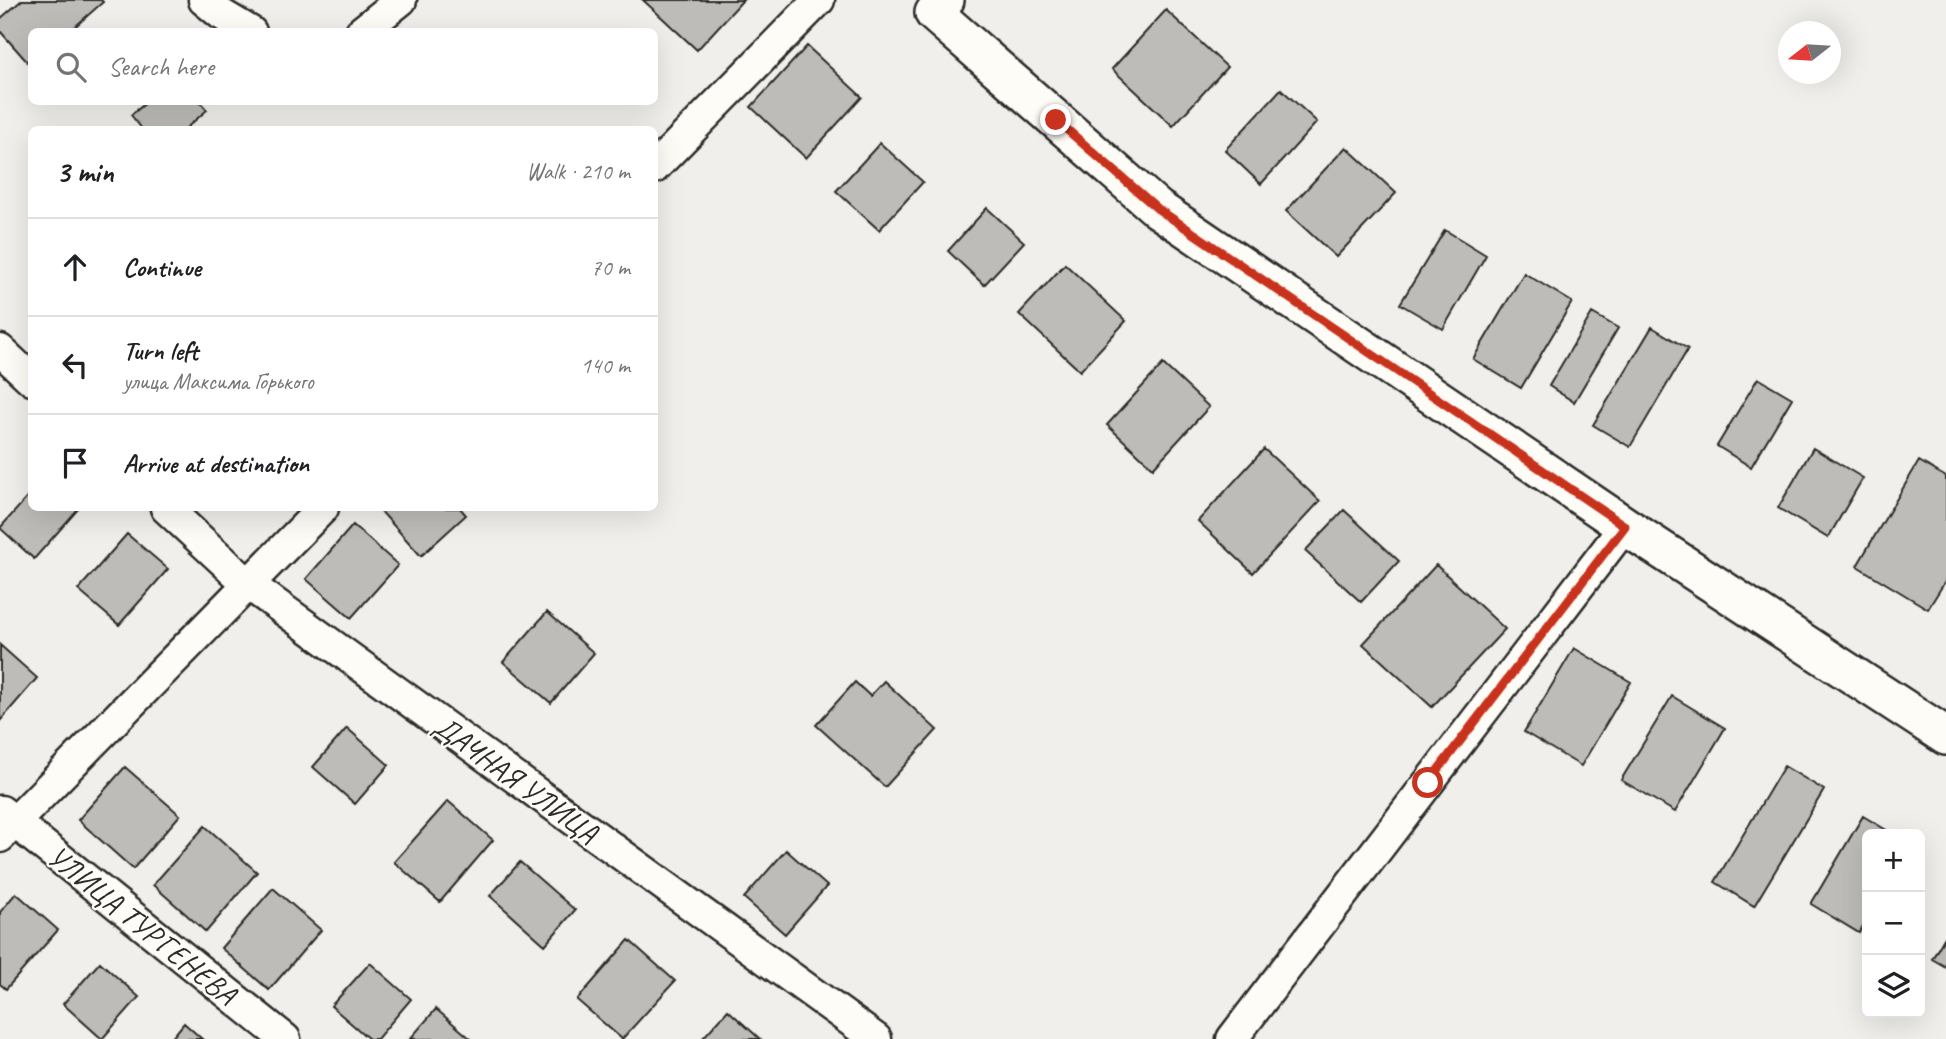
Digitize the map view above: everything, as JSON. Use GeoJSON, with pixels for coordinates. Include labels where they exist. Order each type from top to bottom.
{"type":"FeatureCollection","features":[{"type":"Feature","properties":{"kind":"street"},"geometry":{"type":"LineString","coordinates":[[204,0],[244,28]]}},
{"type":"Feature","properties":{"kind":"street"},"geometry":{"type":"LineString","coordinates":[[366,28],[401,0]]}},
{"type":"Feature","properties":{"kind":"street"},"geometry":{"type":"LineString","coordinates":[[658,164],[819,0]]}},
{"type":"Feature","properties":{"kind":"street"},"geometry":{"type":"LineString","coordinates":[[933,4],[1158,209],[1625,526],[1946,736]]}},
{"type":"Feature","properties":{"kind":"street"},"geometry":{"type":"LineString","coordinates":[[0,350],[28,376]]}},
{"type":"Feature","properties":{"kind":"street","name":"ДАЧНАЯ УЛИЦА"},"geometry":{"type":"LineString","coordinates":[[169,511],[248,584],[876,1039]]}},
{"type":"Feature","properties":{"kind":"street"},"geometry":{"type":"LineString","coordinates":[[5,823],[320,511]]}},
{"type":"Feature","properties":{"kind":"street"},"geometry":{"type":"LineString","coordinates":[[1231,1039],[1625,526]]}},
{"type":"Feature","properties":{"kind":"street","name":"УЛИЦА ТУРГЕНЕВА"},"geometry":{"type":"LineString","coordinates":[[5,823],[285,1039]]}},
{"type":"Feature","properties":{"kind":"building"},"geometry":{"type":"Polygon","coordinates":[[[22,0],[103,2],[74,28],[28,28],[28,63],[0,31],[0,19],[22,0]]]}},
{"type":"Feature","properties":{"kind":"building"},"geometry":{"type":"Polygon","coordinates":[[[643,0],[743,0],[697,50],[643,0]]]}},
{"type":"Feature","properties":{"kind":"building"},"geometry":{"type":"Polygon","coordinates":[[[1166,10],[1227,67],[1173,126],[1112,69],[1166,10]]]}},
{"type":"Feature","properties":{"kind":"building"},"geometry":{"type":"Polygon","coordinates":[[[807,46],[862,97],[806,158],[751,107],[807,46]]]}},
{"type":"Feature","properties":{"kind":"building"},"geometry":{"type":"Polygon","coordinates":[[[1281,89],[1317,122],[1261,184],[1225,150],[1281,89]]]}},
{"type":"Feature","properties":{"kind":"building"},"geometry":{"type":"Polygon","coordinates":[[[143,105],[203,105],[207,110],[189,126],[140,126],[131,115],[143,105]]]}},
{"type":"Feature","properties":{"kind":"building"},"geometry":{"type":"Polygon","coordinates":[[[880,143],[923,182],[879,230],[836,191],[880,143]]]}},
{"type":"Feature","properties":{"kind":"building"},"geometry":{"type":"Polygon","coordinates":[[[1346,147],[1396,193],[1336,257],[1286,211],[1346,147]]]}},
{"type":"Feature","properties":{"kind":"building"},"geometry":{"type":"Polygon","coordinates":[[[987,208],[1024,242],[984,285],[948,251],[987,208]]]}},
{"type":"Feature","properties":{"kind":"building"},"geometry":{"type":"Polygon","coordinates":[[[1445,230],[1486,255],[1443,329],[1400,304],[1445,230]]]}},
{"type":"Feature","properties":{"kind":"building"},"geometry":{"type":"Polygon","coordinates":[[[1065,264],[1126,321],[1080,371],[1019,314],[1065,264]]]}},
{"type":"Feature","properties":{"kind":"building"},"geometry":{"type":"Polygon","coordinates":[[[1524,273],[1572,302],[1521,388],[1473,359],[1524,273]]]}},
{"type":"Feature","properties":{"kind":"building"},"geometry":{"type":"Polygon","coordinates":[[[1592,313],[1618,328],[1574,402],[1549,386],[1592,313]]]}},
{"type":"Feature","properties":{"kind":"building"},"geometry":{"type":"Polygon","coordinates":[[[1652,327],[1688,349],[1630,447],[1593,425],[1652,327]]]}},
{"type":"Feature","properties":{"kind":"building"},"geometry":{"type":"Polygon","coordinates":[[[1163,364],[1209,407],[1153,468],[1107,425],[1163,364]]]}},
{"type":"Feature","properties":{"kind":"building"},"geometry":{"type":"Polygon","coordinates":[[[1758,378],[1792,398],[1751,467],[1717,446],[1758,378]]]}},
{"type":"Feature","properties":{"kind":"building"},"geometry":{"type":"Polygon","coordinates":[[[1813,448],[1863,478],[1828,538],[1778,508],[1813,448]]]}},
{"type":"Feature","properties":{"kind":"building"},"geometry":{"type":"Polygon","coordinates":[[[1264,449],[1320,501],[1253,573],[1198,521],[1264,449]]]}},
{"type":"Feature","properties":{"kind":"building"},"geometry":{"type":"Polygon","coordinates":[[[1919,461],[1946,477],[1946,580],[1928,609],[1857,566],[1919,461]]]}},
{"type":"Feature","properties":{"kind":"building"},"geometry":{"type":"Polygon","coordinates":[[[28,496],[28,511],[76,511],[34,559],[0,528],[28,496]]]}},
{"type":"Feature","properties":{"kind":"building"},"geometry":{"type":"Polygon","coordinates":[[[1344,510],[1399,561],[1361,602],[1305,551],[1344,510]]]}},
{"type":"Feature","properties":{"kind":"building"},"geometry":{"type":"Polygon","coordinates":[[[381,511],[463,511],[466,515],[421,556],[381,511]]]}},
{"type":"Feature","properties":{"kind":"building"},"geometry":{"type":"Polygon","coordinates":[[[353,525],[398,565],[351,618],[306,579],[353,525]]]}},
{"type":"Feature","properties":{"kind":"building"},"geometry":{"type":"Polygon","coordinates":[[[127,534],[168,569],[119,625],[78,590],[127,534]]]}},
{"type":"Feature","properties":{"kind":"building"},"geometry":{"type":"Polygon","coordinates":[[[1436,565],[1505,629],[1432,707],[1363,644],[1436,565]]]}},
{"type":"Feature","properties":{"kind":"building"},"geometry":{"type":"Polygon","coordinates":[[[547,612],[594,653],[551,703],[503,662],[547,612]]]}},
{"type":"Feature","properties":{"kind":"building"},"geometry":{"type":"Polygon","coordinates":[[[0,645],[37,678],[0,721],[0,645]]]}},
{"type":"Feature","properties":{"kind":"building"},"geometry":{"type":"Polygon","coordinates":[[[1574,648],[1631,682],[1581,766],[1524,732],[1574,648]]]}},
{"type":"Feature","properties":{"kind":"building"},"geometry":{"type":"Polygon","coordinates":[[[884,681],[937,730],[885,787],[816,725],[855,682],[870,696],[884,681]]]}},
{"type":"Feature","properties":{"kind":"building"},"geometry":{"type":"Polygon","coordinates":[[[1672,696],[1725,728],[1675,812],[1621,780],[1672,696]]]}},
{"type":"Feature","properties":{"kind":"building"},"geometry":{"type":"Polygon","coordinates":[[[347,728],[389,765],[355,804],[313,767],[347,728]]]}},
{"type":"Feature","properties":{"kind":"building"},"geometry":{"type":"Polygon","coordinates":[[[1784,766],[1824,790],[1754,906],[1715,882],[1784,766]]]}},
{"type":"Feature","properties":{"kind":"building"},"geometry":{"type":"Polygon","coordinates":[[[125,767],[180,815],[133,869],[78,820],[125,767]]]}},
{"type":"Feature","properties":{"kind":"building"},"geometry":{"type":"Polygon","coordinates":[[[448,801],[493,840],[440,902],[394,862],[448,801]]]}},
{"type":"Feature","properties":{"kind":"building"},"geometry":{"type":"Polygon","coordinates":[[[1863,816],[1885,829],[1862,829],[1862,928],[1859,933],[1811,904],[1863,816]]]}},
{"type":"Feature","properties":{"kind":"building"},"geometry":{"type":"Polygon","coordinates":[[[205,826],[257,872],[206,932],[153,885],[205,826]]]}},
{"type":"Feature","properties":{"kind":"building"},"geometry":{"type":"Polygon","coordinates":[[[786,850],[827,886],[785,934],[744,898],[786,850]]]}},
{"type":"Feature","properties":{"kind":"building"},"geometry":{"type":"Polygon","coordinates":[[[520,862],[575,910],[545,945],[490,896],[520,862]]]}},
{"type":"Feature","properties":{"kind":"building"},"geometry":{"type":"Polygon","coordinates":[[[273,888],[321,930],[269,990],[221,948],[273,888]]]}},
{"type":"Feature","properties":{"kind":"building"},"geometry":{"type":"Polygon","coordinates":[[[16,893],[58,930],[6,989],[0,984],[0,912],[16,893]]]}},
{"type":"Feature","properties":{"kind":"building"},"geometry":{"type":"Polygon","coordinates":[[[1946,935],[1946,967],[1932,959],[1946,935]]]}},
{"type":"Feature","properties":{"kind":"building"},"geometry":{"type":"Polygon","coordinates":[[[629,940],[675,981],[622,1039],[577,1000],[629,940]]]}},
{"type":"Feature","properties":{"kind":"building"},"geometry":{"type":"Polygon","coordinates":[[[100,962],[139,997],[102,1039],[63,1004],[100,962]]]}},
{"type":"Feature","properties":{"kind":"building"},"geometry":{"type":"Polygon","coordinates":[[[370,963],[411,999],[377,1039],[369,1039],[331,1006],[370,963]]]}},
{"type":"Feature","properties":{"kind":"building"},"geometry":{"type":"Polygon","coordinates":[[[436,1009],[471,1039],[410,1039],[436,1009]]]}},
{"type":"Feature","properties":{"kind":"building"},"geometry":{"type":"Polygon","coordinates":[[[728,1010],[760,1039],[702,1039],[728,1010]]]}},
{"type":"Feature","properties":{"kind":"building"},"geometry":{"type":"Polygon","coordinates":[[[184,1023],[202,1039],[171,1039],[184,1023]]]}},
{"type":"Feature","properties":{"kind":"route"},"geometry":{"type":"LineString","coordinates":[[1056,120],[1158,209],[1625,526],[1428,783]]}}]}
